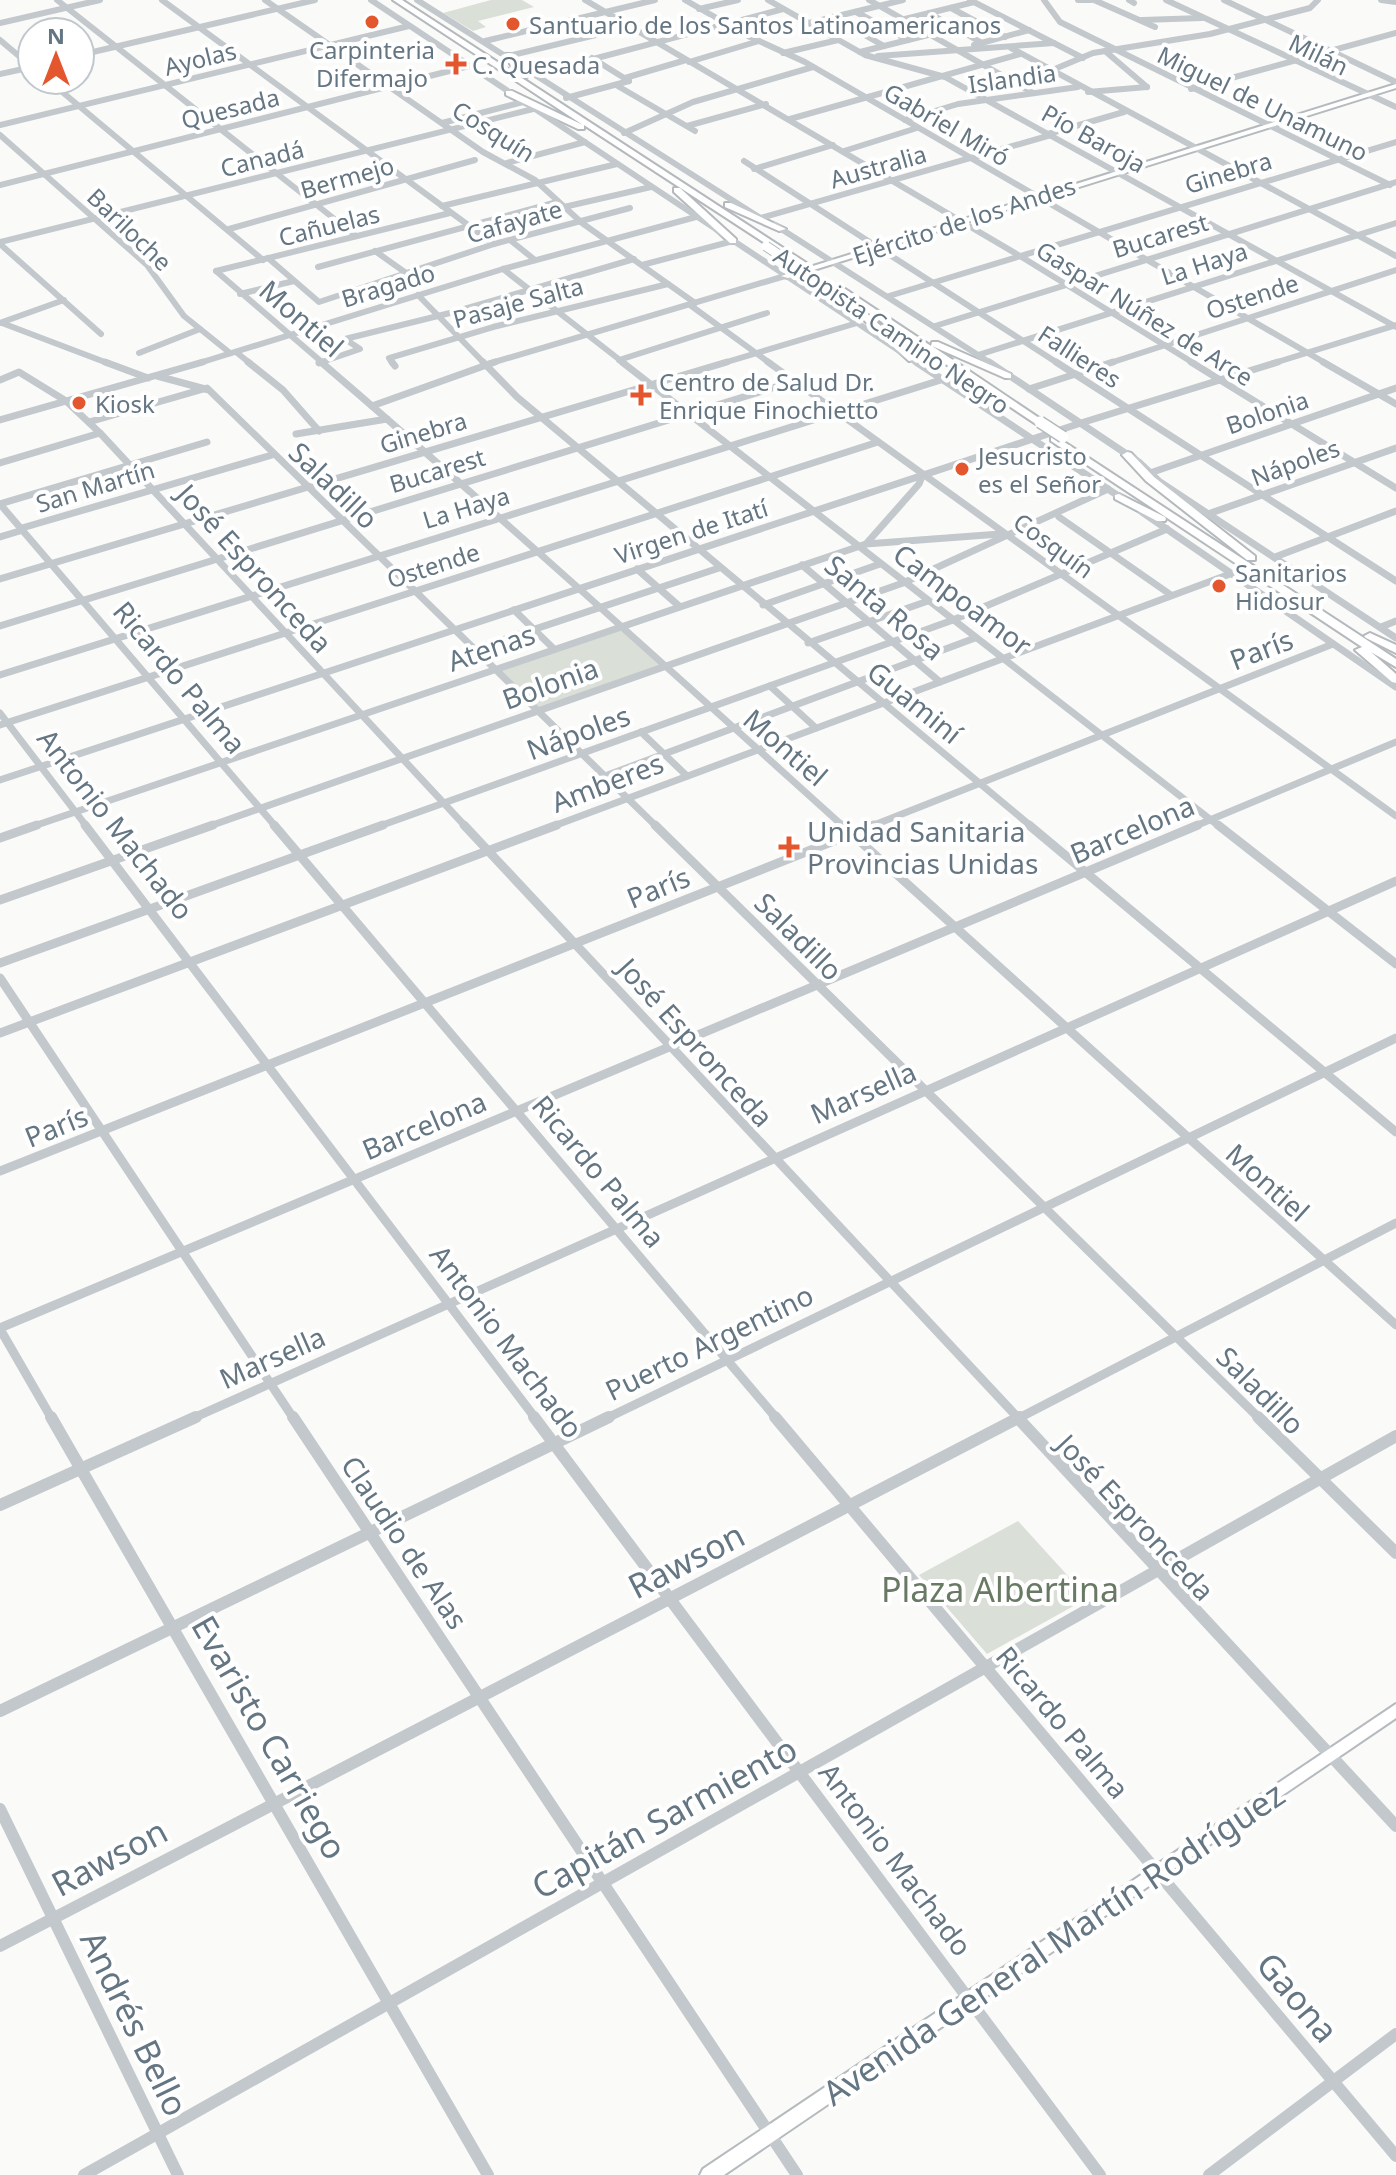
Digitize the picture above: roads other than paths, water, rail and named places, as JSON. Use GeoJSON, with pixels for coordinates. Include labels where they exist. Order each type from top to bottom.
{"type":"FeatureCollection","features":[{"type":"Feature","properties":{"kind":"highway","name":"Autopista Camino Negro"},"geometry":{"type":"LineString","coordinates":[[387,0],[769,245]]}},
{"type":"Feature","properties":{"kind":"highway","name":"Autopista Camino Negro"},"geometry":{"type":"LineString","coordinates":[[397,0],[562,101],[841,294],[1037,423]]}},
{"type":"Feature","properties":{"kind":"highway"},"geometry":{"type":"LineString","coordinates":[[508,56],[527,78],[562,101]]}},
{"type":"Feature","properties":{"kind":"highway"},"geometry":{"type":"LineString","coordinates":[[509,93],[627,154]]}},
{"type":"Feature","properties":{"kind":"highway"},"geometry":{"type":"LineString","coordinates":[[652,170],[733,241]]}},
{"type":"Feature","properties":{"kind":"highway"},"geometry":{"type":"LineString","coordinates":[[671,176],[782,229]]}},
{"type":"Feature","properties":{"kind":"highway","name":"Autopista Camino Negro"},"geometry":{"type":"LineString","coordinates":[[841,294],[873,310],[1059,438],[1245,560],[1396,651]]}},
{"type":"Feature","properties":{"kind":"highway"},"geometry":{"type":"LineString","coordinates":[[841,294],[912,359]]}},
{"type":"Feature","properties":{"kind":"highway"},"geometry":{"type":"LineString","coordinates":[[873,310],[936,345],[1008,376]]}},
{"type":"Feature","properties":{"kind":"highway"},"geometry":{"type":"LineString","coordinates":[[1127,455],[1150,479],[1245,560]]}},
{"type":"Feature","properties":{"kind":"highway"},"geometry":{"type":"LineString","coordinates":[[1119,497],[1245,560]]}},
{"type":"Feature","properties":{"kind":"highway","name":"Autopista Camino Negro"},"geometry":{"type":"LineString","coordinates":[[1245,560],[1396,664]]}},
{"type":"Feature","properties":{"kind":"highway"},"geometry":{"type":"LineString","coordinates":[[1319,613],[1396,680]]}},
{"type":"Feature","properties":{"kind":"main road","name":"Ejército de los Andes"},"geometry":{"type":"LineString","coordinates":[[785,276],[1396,84]]}},
{"type":"Feature","properties":{"kind":"main road","name":"Avenida General Martín Rodríguez"},"geometry":{"type":"LineString","coordinates":[[709,2175],[1396,1710]]}},
{"type":"Feature","properties":{"kind":"street"},"geometry":{"type":"LineString","coordinates":[[57,0],[406,273]]}},
{"type":"Feature","properties":{"kind":"street"},"geometry":{"type":"LineString","coordinates":[[0,23],[100,0]]}},
{"type":"Feature","properties":{"kind":"street"},"geometry":{"type":"LineString","coordinates":[[162,0],[494,244]]}},
{"type":"Feature","properties":{"kind":"street","name":"Cosquín"},"geometry":{"type":"LineString","coordinates":[[265,0],[451,129],[537,183],[579,221],[668,284],[721,328],[1396,816]]}},
{"type":"Feature","properties":{"kind":"street"},"geometry":{"type":"LineString","coordinates":[[96,52],[315,0]]}},
{"type":"Feature","properties":{"kind":"street"},"geometry":{"type":"LineString","coordinates":[[371,0],[1033,438],[1396,687]]}},
{"type":"Feature","properties":{"kind":"street"},"geometry":{"type":"LineString","coordinates":[[417,0],[508,56],[562,101],[624,133],[889,296],[1396,638]]}},
{"type":"Feature","properties":{"kind":"street","name":"Gaspar Núñez de Arce"},"geometry":{"type":"LineString","coordinates":[[585,0],[1020,256],[1396,488]]}},
{"type":"Feature","properties":{"kind":"street"},"geometry":{"type":"LineString","coordinates":[[485,41],[655,0]]}},
{"type":"Feature","properties":{"kind":"street","name":"Gabriel Miró"},"geometry":{"type":"LineString","coordinates":[[685,0],[813,67],[1396,404]]}},
{"type":"Feature","properties":{"kind":"street"},"geometry":{"type":"LineString","coordinates":[[699,9],[738,0]]}},
{"type":"Feature","properties":{"kind":"street","name":"Pío Baroja"},"geometry":{"type":"LineString","coordinates":[[768,0],[871,57],[939,74],[1395,326]]}},
{"type":"Feature","properties":{"kind":"street"},"geometry":{"type":"LineString","coordinates":[[869,0],[1033,93]]}},
{"type":"Feature","properties":{"kind":"street"},"geometry":{"type":"LineString","coordinates":[[809,23],[903,0]]}},
{"type":"Feature","properties":{"kind":"street","name":"Miguel de Unamuno"},"geometry":{"type":"LineString","coordinates":[[1044,0],[1060,22],[1394,184]]}},
{"type":"Feature","properties":{"kind":"street"},"geometry":{"type":"LineString","coordinates":[[1078,0],[1093,0],[1155,27]]}},
{"type":"Feature","properties":{"kind":"street","name":"Milán"},"geometry":{"type":"LineString","coordinates":[[1166,0],[1396,107]]}},
{"type":"Feature","properties":{"kind":"street"},"geometry":{"type":"LineString","coordinates":[[1224,0],[1396,84]]}},
{"type":"Feature","properties":{"kind":"street","name":"Islandia"},"geometry":{"type":"LineString","coordinates":[[1049,71],[1105,51],[1266,21],[1312,8],[1318,0]]}},
{"type":"Feature","properties":{"kind":"street"},"geometry":{"type":"LineString","coordinates":[[1381,0],[1396,2]]}},
{"type":"Feature","properties":{"kind":"street"},"geometry":{"type":"LineString","coordinates":[[905,19],[972,1],[1083,58]]}},
{"type":"Feature","properties":{"kind":"street"},"geometry":{"type":"LineString","coordinates":[[951,8],[1005,37]]}},
{"type":"Feature","properties":{"kind":"street"},"geometry":{"type":"LineString","coordinates":[[529,72],[783,9]]}},
{"type":"Feature","properties":{"kind":"street"},"geometry":{"type":"LineString","coordinates":[[856,12],[908,40]]}},
{"type":"Feature","properties":{"kind":"street"},"geometry":{"type":"LineString","coordinates":[[928,13],[982,43]]}},
{"type":"Feature","properties":{"kind":"street"},"geometry":{"type":"LineString","coordinates":[[833,17],[884,46]]}},
{"type":"Feature","properties":{"kind":"street"},"geometry":{"type":"LineString","coordinates":[[1142,20],[1202,18]]}},
{"type":"Feature","properties":{"kind":"street","name":"Ayolas"},"geometry":{"type":"LineString","coordinates":[[0,125],[409,26]]}},
{"type":"Feature","properties":{"kind":"street"},"geometry":{"type":"LineString","coordinates":[[508,56],[629,27]]}},
{"type":"Feature","properties":{"kind":"street"},"geometry":{"type":"LineString","coordinates":[[960,49],[1029,30]]}},
{"type":"Feature","properties":{"kind":"street"},"geometry":{"type":"LineString","coordinates":[[1193,88],[1396,33]]}},
{"type":"Feature","properties":{"kind":"street"},"geometry":{"type":"LineString","coordinates":[[860,52],[932,34]]}},
{"type":"Feature","properties":{"kind":"street"},"geometry":{"type":"LineString","coordinates":[[0,40],[16,54]]}},
{"type":"Feature","properties":{"kind":"street"},"geometry":{"type":"LineString","coordinates":[[783,53],[838,40]]}},
{"type":"Feature","properties":{"kind":"street"},"geometry":{"type":"LineString","coordinates":[[562,101],[759,41]]}},
{"type":"Feature","properties":{"kind":"street"},"geometry":{"type":"LineString","coordinates":[[871,57],[1054,43]]}},
{"type":"Feature","properties":{"kind":"street"},"geometry":{"type":"LineString","coordinates":[[1011,48],[1124,112],[1396,256]]}},
{"type":"Feature","properties":{"kind":"street"},"geometry":{"type":"LineString","coordinates":[[1088,92],[1147,87],[1105,51]]}},
{"type":"Feature","properties":{"kind":"street"},"geometry":{"type":"LineString","coordinates":[[790,119],[939,74],[1020,54]]}},
{"type":"Feature","properties":{"kind":"street"},"geometry":{"type":"LineString","coordinates":[[592,58],[627,80]]}},
{"type":"Feature","properties":{"kind":"street","name":"Quesada"},"geometry":{"type":"LineString","coordinates":[[0,185],[469,66]]}},
{"type":"Feature","properties":{"kind":"street"},"geometry":{"type":"LineString","coordinates":[[624,133],[662,112],[736,87],[813,67]]}},
{"type":"Feature","properties":{"kind":"street"},"geometry":{"type":"LineString","coordinates":[[616,85],[695,131]]}},
{"type":"Feature","properties":{"kind":"street","name":"Islandia"},"geometry":{"type":"LineString","coordinates":[[905,120],[954,105],[1078,87]]}},
{"type":"Feature","properties":{"kind":"street","name":"Montiel"},"geometry":{"type":"LineString","coordinates":[[68,96],[319,302]]}},
{"type":"Feature","properties":{"kind":"street"},"geometry":{"type":"LineString","coordinates":[[440,121],[523,102]]}},
{"type":"Feature","properties":{"kind":"street"},"geometry":{"type":"LineString","coordinates":[[687,126],[766,104]]}},
{"type":"Feature","properties":{"kind":"street","name":"Canadá"},"geometry":{"type":"LineString","coordinates":[[0,243],[533,109]]}},
{"type":"Feature","properties":{"kind":"street","name":"Australia"},"geometry":{"type":"LineString","coordinates":[[761,218],[1124,112]]}},
{"type":"Feature","properties":{"kind":"street"},"geometry":{"type":"LineString","coordinates":[[844,151],[917,128]]}},
{"type":"Feature","properties":{"kind":"street","name":"Bariloche"},"geometry":{"type":"LineString","coordinates":[[0,135],[152,270],[184,316],[283,390],[319,431]]}},
{"type":"Feature","properties":{"kind":"street"},"geometry":{"type":"LineString","coordinates":[[507,163],[585,142]]}},
{"type":"Feature","properties":{"kind":"street","name":"Ginebra"},"geometry":{"type":"LineString","coordinates":[[889,296],[1396,142]]}},
{"type":"Feature","properties":{"kind":"street"},"geometry":{"type":"LineString","coordinates":[[754,169],[833,145]]}},
{"type":"Feature","properties":{"kind":"street","name":"Bermejo"},"geometry":{"type":"LineString","coordinates":[[229,229],[475,160]]}},
{"type":"Feature","properties":{"kind":"street","name":"Fallieres"},"geometry":{"type":"LineString","coordinates":[[744,161],[1396,581]]}},
{"type":"Feature","properties":{"kind":"street"},"geometry":{"type":"LineString","coordinates":[[442,206],[617,164]]}},
{"type":"Feature","properties":{"kind":"street","name":"Bucarest"},"geometry":{"type":"LineString","coordinates":[[935,326],[1394,184]]}},
{"type":"Feature","properties":{"kind":"street"},"geometry":{"type":"LineString","coordinates":[[564,207],[651,187]]}},
{"type":"Feature","properties":{"kind":"street"},"geometry":{"type":"LineString","coordinates":[[502,191],[513,199]]}},
{"type":"Feature","properties":{"kind":"street"},"geometry":{"type":"LineString","coordinates":[[318,267],[557,202]]}},
{"type":"Feature","properties":{"kind":"street","name":"Cafayate"},"geometry":{"type":"LineString","coordinates":[[319,302],[494,244],[630,208]]}},
{"type":"Feature","properties":{"kind":"street","name":"Cañuelas"},"geometry":{"type":"LineString","coordinates":[[216,271],[450,213]]}},
{"type":"Feature","properties":{"kind":"street","name":"Bragado"},"geometry":{"type":"LineString","coordinates":[[0,420],[152,377],[503,269],[696,217]]}},
{"type":"Feature","properties":{"kind":"street","name":"La Haya"},"geometry":{"type":"LineString","coordinates":[[978,355],[1396,223]]}},
{"type":"Feature","properties":{"kind":"street"},"geometry":{"type":"LineString","coordinates":[[510,240],[535,260]]}},
{"type":"Feature","properties":{"kind":"street"},"geometry":{"type":"LineString","coordinates":[[642,265],[733,241]]}},
{"type":"Feature","properties":{"kind":"street"},"geometry":{"type":"LineString","coordinates":[[0,243],[101,334]]}},
{"type":"Feature","properties":{"kind":"street"},"geometry":{"type":"LineString","coordinates":[[319,363],[360,349],[345,339],[634,259]]}},
{"type":"Feature","properties":{"kind":"street","name":"Campoamor"},"geometry":{"type":"LineString","coordinates":[[503,269],[813,511],[862,545],[903,583],[1105,735],[1396,964]]}},
{"type":"Feature","properties":{"kind":"street","name":"Ostende"},"geometry":{"type":"LineString","coordinates":[[1029,389],[1396,270]]}},
{"type":"Feature","properties":{"kind":"street","name":"Montiel"},"geometry":{"type":"LineString","coordinates":[[216,271],[501,517],[731,729],[854,835],[1396,1325]]}},
{"type":"Feature","properties":{"kind":"street","name":"Ejército de los Andes"},"geometry":{"type":"LineString","coordinates":[[372,406],[486,365],[785,276]]}},
{"type":"Feature","properties":{"kind":"street"},"geometry":{"type":"LineString","coordinates":[[240,294],[294,281]]}},
{"type":"Feature","properties":{"kind":"street","name":"Pasaje Salta"},"geometry":{"type":"LineString","coordinates":[[395,366],[389,358],[612,295],[668,284]]}},
{"type":"Feature","properties":{"kind":"street","name":"Guaminí"},"geometry":{"type":"LineString","coordinates":[[418,295],[486,365],[577,448],[1396,1132]]}},
{"type":"Feature","properties":{"kind":"street"},"geometry":{"type":"LineString","coordinates":[[1,323],[64,300]]}},
{"type":"Feature","properties":{"kind":"street"},"geometry":{"type":"LineString","coordinates":[[619,360],[767,313]]}},
{"type":"Feature","properties":{"kind":"street"},"geometry":{"type":"LineString","coordinates":[[1,323],[152,377],[207,388]]}},
{"type":"Feature","properties":{"kind":"street","name":"Ginebra"},"geometry":{"type":"LineString","coordinates":[[0,579],[857,323]]}},
{"type":"Feature","properties":{"kind":"street","name":"Virgen de Itatí"},"geometry":{"type":"LineString","coordinates":[[0,780],[1033,438],[1395,326]]}},
{"type":"Feature","properties":{"kind":"street"},"geometry":{"type":"LineString","coordinates":[[139,353],[200,329]]}},
{"type":"Feature","properties":{"kind":"street","name":"José Espronceda"},"geometry":{"type":"LineString","coordinates":[[0,380],[19,372],[66,401],[100,433],[1396,1826]]}},
{"type":"Feature","properties":{"kind":"street","name":"La Haya"},"geometry":{"type":"LineString","coordinates":[[0,675],[944,379]]}},
{"type":"Feature","properties":{"kind":"street","name":"Bucarest"},"geometry":{"type":"LineString","coordinates":[[0,626],[795,381]]}},
{"type":"Feature","properties":{"kind":"street"},"geometry":{"type":"LineString","coordinates":[[89,422],[207,388]]}},
{"type":"Feature","properties":{"kind":"street","name":"Saladillo"},"geometry":{"type":"LineString","coordinates":[[207,388],[1396,1553]]}},
{"type":"Feature","properties":{"kind":"street","name":"Bolonia"},"geometry":{"type":"LineString","coordinates":[[1150,473],[1396,388]]}},
{"type":"Feature","properties":{"kind":"street"},"geometry":{"type":"LineString","coordinates":[[296,434],[387,419]]}},
{"type":"Feature","properties":{"kind":"street"},"geometry":{"type":"LineString","coordinates":[[0,463],[100,433]]}},
{"type":"Feature","properties":{"kind":"street"},"geometry":{"type":"LineString","coordinates":[[0,504],[207,442]]}},
{"type":"Feature","properties":{"kind":"street","name":"Ostende"},"geometry":{"type":"LineString","coordinates":[[4,724],[878,442]]}},
{"type":"Feature","properties":{"kind":"street","name":"Nápoles"},"geometry":{"type":"LineString","coordinates":[[1208,514],[1396,448]]}},
{"type":"Feature","properties":{"kind":"street","name":"San Martín"},"geometry":{"type":"LineString","coordinates":[[0,537],[272,455]]}},
{"type":"Feature","properties":{"kind":"street"},"geometry":{"type":"LineString","coordinates":[[862,545],[919,484],[923,474]]}},
{"type":"Feature","properties":{"kind":"street","name":"Bolonia"},"geometry":{"type":"LineString","coordinates":[[0,900],[903,583],[1004,534],[1108,489]]}},
{"type":"Feature","properties":{"kind":"street","name":"Ricardo Palma"},"geometry":{"type":"LineString","coordinates":[[0,504],[54,563],[148,678],[517,1110],[1157,1873]]}},
{"type":"Feature","properties":{"kind":"street"},"geometry":{"type":"LineString","coordinates":[[1275,557],[1396,511]]}},
{"type":"Feature","properties":{"kind":"street"},"geometry":{"type":"LineString","coordinates":[[1059,517],[1171,595]]}},
{"type":"Feature","properties":{"kind":"street","name":"Nápoles"},"geometry":{"type":"LineString","coordinates":[[0,963],[953,620],[1167,529]]}},
{"type":"Feature","properties":{"kind":"street","name":"Atenas"},"geometry":{"type":"LineString","coordinates":[[0,838],[862,545],[1004,534]]}},
{"type":"Feature","properties":{"kind":"street"},"geometry":{"type":"LineString","coordinates":[[763,605],[880,564]]}},
{"type":"Feature","properties":{"kind":"street","name":"Santa Rosa"},"geometry":{"type":"LineString","coordinates":[[802,565],[940,682]]}},
{"type":"Feature","properties":{"kind":"street"},"geometry":{"type":"LineString","coordinates":[[472,650],[719,568]]}},
{"type":"Feature","properties":{"kind":"street"},"geometry":{"type":"LineString","coordinates":[[637,569],[679,606]]}},
{"type":"Feature","properties":{"kind":"street","name":"Amberes"},"geometry":{"type":"LineString","coordinates":[[0,1033],[1230,574]]}},
{"type":"Feature","properties":{"kind":"street"},"geometry":{"type":"LineString","coordinates":[[808,643],[928,601]]}},
{"type":"Feature","properties":{"kind":"street"},"geometry":{"type":"LineString","coordinates":[[514,610],[554,649]]}},
{"type":"Feature","properties":{"kind":"street"},"geometry":{"type":"LineString","coordinates":[[1381,627],[1396,621]]}},
{"type":"Feature","properties":{"kind":"street"},"geometry":{"type":"LineString","coordinates":[[605,776],[975,638]]}},
{"type":"Feature","properties":{"kind":"street","name":"París"},"geometry":{"type":"LineString","coordinates":[[0,1171],[1333,644]]}},
{"type":"Feature","properties":{"kind":"street"},"geometry":{"type":"LineString","coordinates":[[770,686],[816,728]]}},
{"type":"Feature","properties":{"kind":"street","name":"Antonio Machado"},"geometry":{"type":"LineString","coordinates":[[0,713],[4,724],[41,766],[192,961],[1100,2175]]}},
{"type":"Feature","properties":{"kind":"street"},"geometry":{"type":"LineString","coordinates":[[641,732],[687,776]]}},
{"type":"Feature","properties":{"kind":"street","name":"Barcelona"},"geometry":{"type":"LineString","coordinates":[[0,1329],[1396,742]]}},
{"type":"Feature","properties":{"kind":"street","name":"Marsella"},"geometry":{"type":"LineString","coordinates":[[0,1505],[1396,881]]}},
{"type":"Feature","properties":{"kind":"street","name":"Claudio de Alas"},"geometry":{"type":"LineString","coordinates":[[0,978],[797,2175]]}},
{"type":"Feature","properties":{"kind":"street","name":"Puerto Argentino"},"geometry":{"type":"LineString","coordinates":[[0,1711],[1396,1038]]}},
{"type":"Feature","properties":{"kind":"street","name":"Rawson"},"geometry":{"type":"LineString","coordinates":[[0,1946],[274,1801],[481,1698],[1396,1223]]}},
{"type":"Feature","properties":{"kind":"street","name":"Evaristo Carriego"},"geometry":{"type":"LineString","coordinates":[[0,1329],[488,2175]]}},
{"type":"Feature","properties":{"kind":"street","name":"Capitán Sarmiento"},"geometry":{"type":"LineString","coordinates":[[84,2175],[1396,1436]]}},
{"type":"Feature","properties":{"kind":"street","name":"Andrés Bello"},"geometry":{"type":"LineString","coordinates":[[0,1809],[178,2175]]}},
{"type":"Feature","properties":{"kind":"street","name":"Gaona"},"geometry":{"type":"LineString","coordinates":[[1157,1873],[1396,2156]]}},
{"type":"Feature","properties":{"kind":"street"},"geometry":{"type":"LineString","coordinates":[[1209,2175],[1396,2034]]}},
{"type":"Feature","properties":{"kind":"place","name":"Carpinteria Difermajo"},"geometry":{"type":"Point","coordinates":[372,22]}},
{"type":"Feature","properties":{"kind":"place","name":"Santuario de los Santos Latinoamericanos"},"geometry":{"type":"Point","coordinates":[513,24]}},
{"type":"Feature","properties":{"kind":"place","name":"C. Quesada"},"geometry":{"type":"Point","coordinates":[456,64]}},
{"type":"Feature","properties":{"kind":"place","name":"Centro de Salud Dr. Enrique Finochietto"},"geometry":{"type":"Point","coordinates":[641,395]}},
{"type":"Feature","properties":{"kind":"place","name":"Kiosk"},"geometry":{"type":"Point","coordinates":[79,403]}},
{"type":"Feature","properties":{"kind":"place","name":"Jesucristo es el Señor"},"geometry":{"type":"Point","coordinates":[962,469]}},
{"type":"Feature","properties":{"kind":"place","name":"Sanitarios Hidosur"},"geometry":{"type":"Point","coordinates":[1219,586]}},
{"type":"Feature","properties":{"kind":"place","name":"Unidad Sanitaria Provincias Unidas"},"geometry":{"type":"Point","coordinates":[789,847]}},
{"type":"Feature","properties":{"kind":"park label","name":"Plaza Albertina"},"geometry":{"type":"Point","coordinates":[1000,1589]}}]}
